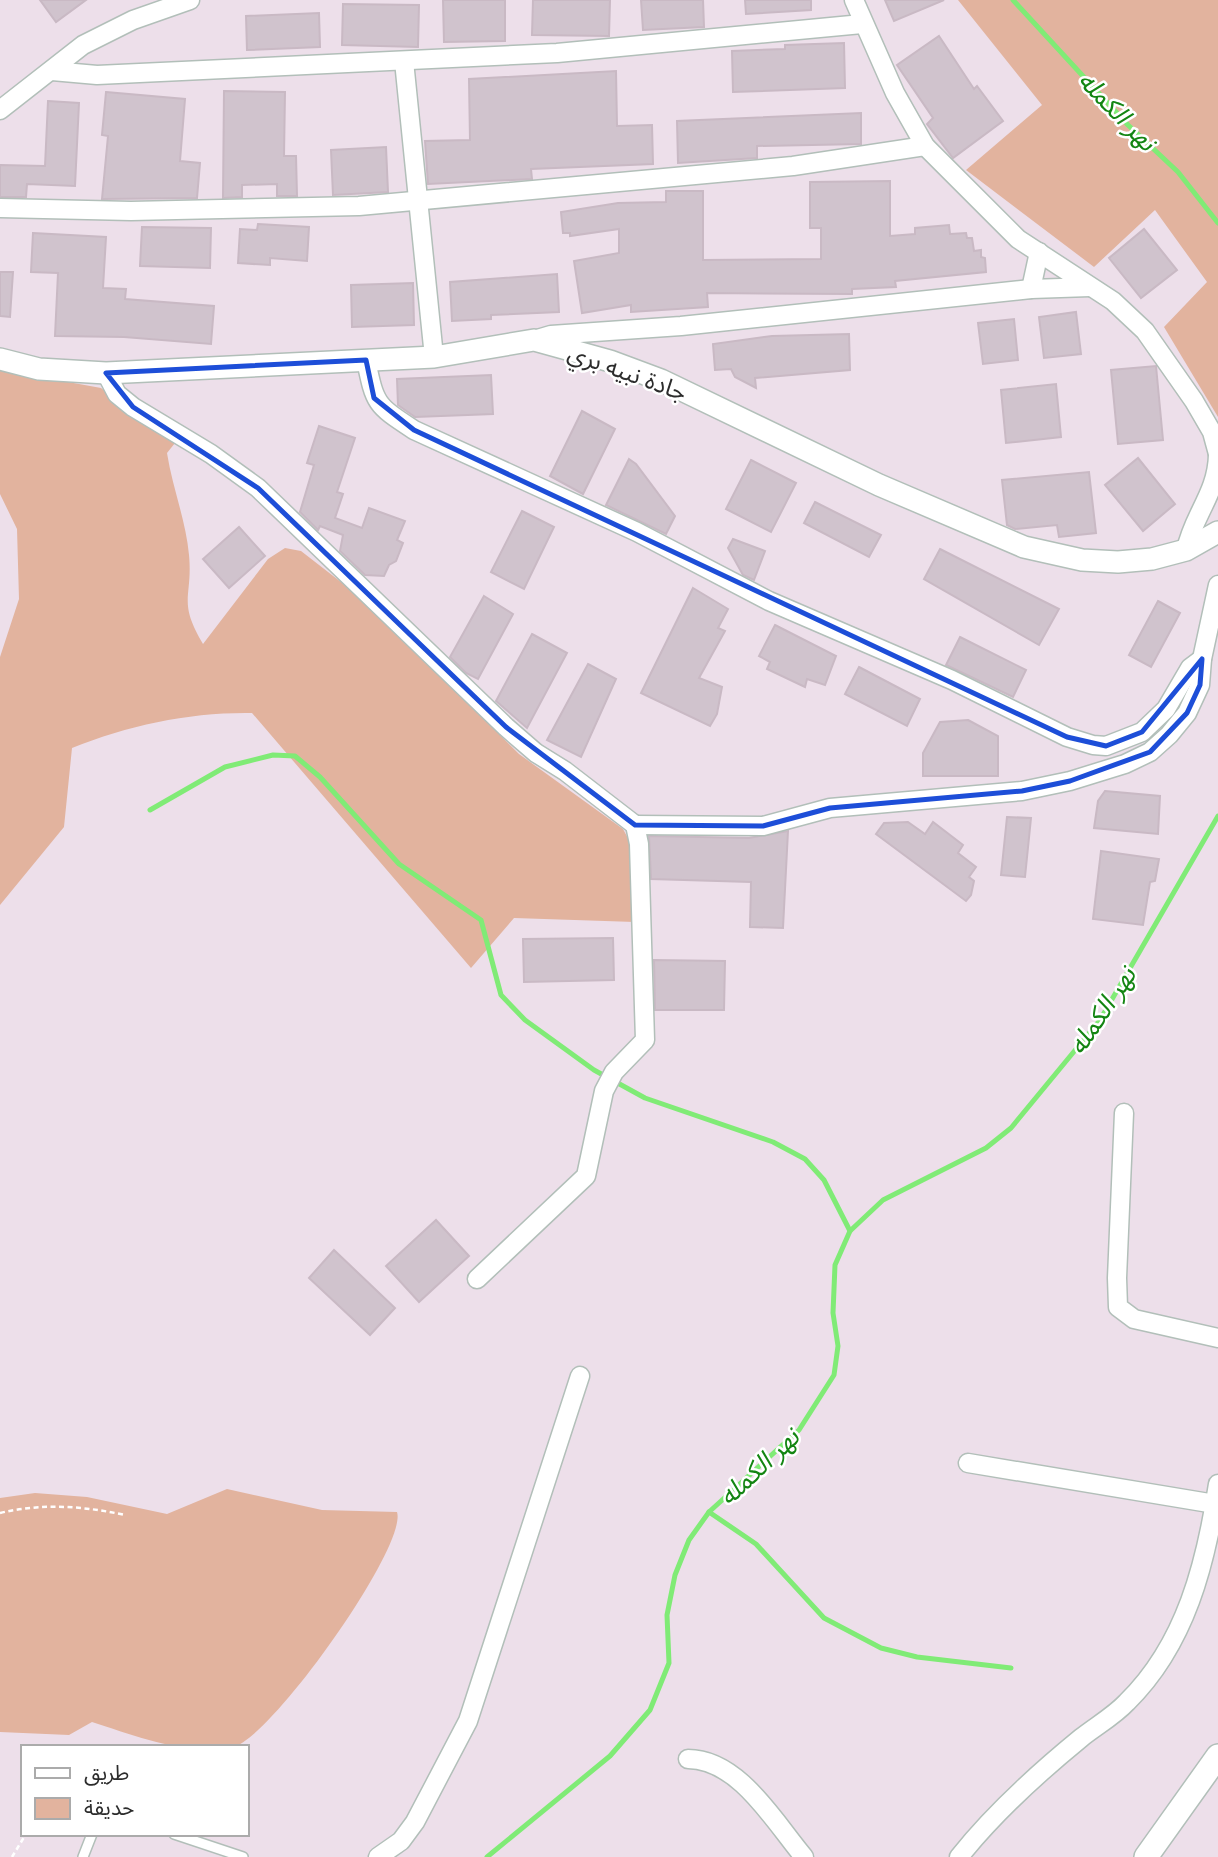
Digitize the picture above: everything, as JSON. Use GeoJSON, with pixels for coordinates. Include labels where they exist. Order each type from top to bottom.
{"type":"FeatureCollection","features":[{"type":"Feature","properties":{"kind":"main road"},"geometry":{"type":"LineString","coordinates":[[1146,1857],[1218,1755]]}},
{"type":"Feature","properties":{"kind":"street"},"geometry":{"type":"LineString","coordinates":[[0,110],[83,45],[103,34],[190,0]]}},
{"type":"Feature","properties":{"kind":"street"},"geometry":{"type":"LineString","coordinates":[[854,0],[862,24],[895,93],[925,146],[1018,239],[1113,300],[1145,331],[1194,401],[1212,432],[1218,455],[1213,487],[1189,534],[1186,550]]}},
{"type":"Feature","properties":{"kind":"street"},"geometry":{"type":"LineString","coordinates":[[52,71],[97,75],[558,53],[862,24]]}},
{"type":"Feature","properties":{"kind":"street"},"geometry":{"type":"LineString","coordinates":[[404,61],[416,200],[434,356]]}},
{"type":"Feature","properties":{"kind":"street"},"geometry":{"type":"LineString","coordinates":[[0,208],[225,211],[359,206],[793,166],[925,146]]}},
{"type":"Feature","properties":{"kind":"street"},"geometry":{"type":"LineString","coordinates":[[1031,289],[1039,252]]}},
{"type":"Feature","properties":{"kind":"street"},"geometry":{"type":"LineString","coordinates":[[534,340],[551,334],[681,326],[1031,289],[1090,287]]}},
{"type":"Feature","properties":{"kind":"street","name":"جادة نبيه بري"},"geometry":{"type":"LineString","coordinates":[[0,359],[39,369],[106,373],[434,356],[534,340],[610,361],[661,380],[879,485],[1024,547],[1082,560],[1118,562],[1152,559],[1186,550],[1218,532]]}},
{"type":"Feature","properties":{"kind":"street"},"geometry":{"type":"LineString","coordinates":[[366,360],[374,398],[382,410],[414,430],[637,532],[769,601],[915,663],[1068,737],[1106,746],[1142,732],[1166,709],[1190,668],[1202,659]]}},
{"type":"Feature","properties":{"kind":"street"},"geometry":{"type":"LineString","coordinates":[[106,373],[117,394],[133,407],[211,454],[258,488],[516,736],[635,825],[763,825],[830,807],[1022,791],[1070,781],[1125,764],[1150,752],[1187,713],[1200,685],[1202,659],[1218,585]]}},
{"type":"Feature","properties":{"kind":"street"},"geometry":{"type":"LineString","coordinates":[[477,1279],[586,1176],[604,1091],[614,1072],[641,1046],[646,1031],[639,844],[635,825]]}},
{"type":"Feature","properties":{"kind":"street"},"geometry":{"type":"LineString","coordinates":[[1124,1113],[1118,1307],[1134,1319],[1218,1338]]}},
{"type":"Feature","properties":{"kind":"street"},"geometry":{"type":"LineString","coordinates":[[378,1857],[401,1841],[415,1822],[468,1721],[580,1376]]}},
{"type":"Feature","properties":{"kind":"street"},"geometry":{"type":"LineString","coordinates":[[968,1463],[1215,1504]]}},
{"type":"Feature","properties":{"kind":"street"},"geometry":{"type":"LineString","coordinates":[[959,1857],[988,1821],[1079,1740],[1126,1704],[1144,1683],[1188,1613],[1206,1553],[1218,1485]]}},
{"type":"Feature","properties":{"kind":"street"},"geometry":{"type":"LineString","coordinates":[[688,1759],[713,1764],[742,1783],[804,1857]]}},
{"type":"Feature","properties":{"kind":"lane"},"geometry":{"type":"LineString","coordinates":[[83,1857],[91,1836]]}},
{"type":"Feature","properties":{"kind":"lane"},"geometry":{"type":"LineString","coordinates":[[180,1836],[243,1857]]}},
{"type":"Feature","properties":{"kind":"path"},"geometry":{"type":"LineString","coordinates":[[0,1513],[24,1507],[84,1506],[125,1515]]}},
{"type":"Feature","properties":{"kind":"path"},"geometry":{"type":"LineString","coordinates":[[12,1857],[25,1836]]}},
{"type":"Feature","properties":{"kind":"highlighted area"},"geometry":{"type":"Polygon","coordinates":[[[366,360],[374,398],[414,430],[1067,737],[1106,746],[1142,732],[1202,659],[1200,685],[1187,713],[1150,752],[1070,781],[1022,791],[830,808],[763,826],[635,825],[506,727],[258,488],[133,407],[106,373],[366,360]]]}},
{"type":"Feature","properties":{"kind":"green space"},"geometry":{"type":"Polygon","coordinates":[[[958,0],[1218,0],[1218,417],[1164,327],[1207,282],[1155,210],[1094,267],[966,170],[1042,105],[958,0]]]}},
{"type":"Feature","properties":{"kind":"green space"},"geometry":{"type":"Polygon","coordinates":[[[0,366],[13,372],[101,388],[175,443],[167,453],[187,542],[190,569],[188,608],[203,644],[268,559],[285,548],[301,551],[368,603],[519,754],[623,829],[630,842],[635,922],[514,918],[471,968],[252,713],[206,715],[160,722],[72,748],[64,827],[0,905],[0,657],[19,599],[17,529],[0,494],[0,366]]]}},
{"type":"Feature","properties":{"kind":"green space"},"geometry":{"type":"Polygon","coordinates":[[[227,1489],[322,1510],[397,1512],[395,1532],[381,1562],[333,1639],[276,1712],[251,1736],[236,1745],[170,1745],[92,1722],[69,1735],[0,1732],[0,1498],[35,1493],[87,1497],[167,1514],[227,1489]]]}},
{"type":"Feature","properties":{"kind":"building"},"geometry":{"type":"Polygon","coordinates":[[[40,0],[86,0],[56,22],[40,0]]]}},
{"type":"Feature","properties":{"kind":"building"},"geometry":{"type":"Polygon","coordinates":[[[443,0],[505,0],[505,41],[444,42],[443,0]]]}},
{"type":"Feature","properties":{"kind":"building"},"geometry":{"type":"Polygon","coordinates":[[[533,0],[610,0],[609,36],[532,35],[533,0]]]}},
{"type":"Feature","properties":{"kind":"building"},"geometry":{"type":"Polygon","coordinates":[[[641,0],[703,0],[704,27],[643,30],[641,0]]]}},
{"type":"Feature","properties":{"kind":"building"},"geometry":{"type":"Polygon","coordinates":[[[745,0],[811,0],[811,10],[746,14],[745,0]]]}},
{"type":"Feature","properties":{"kind":"building"},"geometry":{"type":"Polygon","coordinates":[[[885,0],[944,0],[894,21],[885,0]]]}},
{"type":"Feature","properties":{"kind":"building"},"geometry":{"type":"Polygon","coordinates":[[[343,4],[419,5],[418,47],[342,45],[343,4]]]}},
{"type":"Feature","properties":{"kind":"building"},"geometry":{"type":"Polygon","coordinates":[[[319,13],[320,47],[247,50],[246,16],[319,13]]]}},
{"type":"Feature","properties":{"kind":"building"},"geometry":{"type":"Polygon","coordinates":[[[939,36],[974,89],[977,86],[1003,121],[953,158],[927,124],[933,118],[897,65],[939,36]]]}},
{"type":"Feature","properties":{"kind":"building"},"geometry":{"type":"Polygon","coordinates":[[[844,43],[845,88],[733,92],[732,51],[785,49],[785,45],[844,43]]]}},
{"type":"Feature","properties":{"kind":"building"},"geometry":{"type":"Polygon","coordinates":[[[616,71],[617,126],[652,125],[653,164],[531,169],[532,179],[428,184],[425,141],[470,140],[469,79],[616,71]]]}},
{"type":"Feature","properties":{"kind":"building"},"geometry":{"type":"Polygon","coordinates":[[[224,91],[285,92],[284,156],[296,156],[297,196],[277,196],[277,184],[242,185],[242,197],[223,198],[224,91]]]}},
{"type":"Feature","properties":{"kind":"building"},"geometry":{"type":"Polygon","coordinates":[[[106,92],[185,99],[180,161],[200,163],[197,198],[102,199],[108,136],[102,135],[106,92]]]}},
{"type":"Feature","properties":{"kind":"building"},"geometry":{"type":"Polygon","coordinates":[[[48,101],[79,103],[75,186],[27,184],[26,197],[0,197],[0,165],[45,166],[48,101]]]}},
{"type":"Feature","properties":{"kind":"building"},"geometry":{"type":"Polygon","coordinates":[[[861,113],[861,144],[757,146],[757,158],[678,163],[677,121],[861,113]]]}},
{"type":"Feature","properties":{"kind":"building"},"geometry":{"type":"Polygon","coordinates":[[[386,147],[388,192],[333,195],[331,150],[386,147]]]}},
{"type":"Feature","properties":{"kind":"building"},"geometry":{"type":"Polygon","coordinates":[[[890,181],[890,236],[915,234],[915,228],[949,225],[950,234],[966,233],[967,238],[972,238],[974,251],[981,250],[981,257],[985,258],[986,272],[895,281],[896,287],[852,289],[852,294],[707,293],[708,307],[631,312],[631,305],[582,313],[574,261],[619,253],[619,229],[570,236],[570,233],[563,233],[561,212],[618,203],[666,202],[666,191],[703,191],[703,260],[821,259],[821,228],[810,228],[810,182],[890,181]]]}},
{"type":"Feature","properties":{"kind":"building"},"geometry":{"type":"Polygon","coordinates":[[[258,224],[309,227],[307,261],[270,258],[270,265],[238,263],[240,229],[257,230],[258,224]]]}},
{"type":"Feature","properties":{"kind":"building"},"geometry":{"type":"Polygon","coordinates":[[[142,227],[211,228],[210,268],[140,266],[142,227]]]}},
{"type":"Feature","properties":{"kind":"building"},"geometry":{"type":"Polygon","coordinates":[[[1144,229],[1177,270],[1141,298],[1109,258],[1144,229]]]}},
{"type":"Feature","properties":{"kind":"building"},"geometry":{"type":"Polygon","coordinates":[[[33,233],[106,237],[103,288],[126,289],[125,299],[214,306],[211,344],[124,337],[55,336],[58,273],[31,272],[33,233]]]}},
{"type":"Feature","properties":{"kind":"building"},"geometry":{"type":"Polygon","coordinates":[[[0,272],[13,272],[10,317],[0,316],[0,272]]]}},
{"type":"Feature","properties":{"kind":"building"},"geometry":{"type":"Polygon","coordinates":[[[557,274],[559,312],[491,315],[491,319],[452,321],[450,282],[557,274]]]}},
{"type":"Feature","properties":{"kind":"building"},"geometry":{"type":"Polygon","coordinates":[[[413,283],[414,325],[352,327],[351,285],[413,283]]]}},
{"type":"Feature","properties":{"kind":"building"},"geometry":{"type":"Polygon","coordinates":[[[1076,312],[1081,354],[1044,358],[1039,317],[1076,312]]]}},
{"type":"Feature","properties":{"kind":"building"},"geometry":{"type":"Polygon","coordinates":[[[1014,319],[1018,360],[983,364],[978,323],[1014,319]]]}},
{"type":"Feature","properties":{"kind":"building"},"geometry":{"type":"Polygon","coordinates":[[[849,334],[850,370],[755,378],[756,388],[735,377],[731,369],[715,370],[713,344],[772,336],[849,334]]]}},
{"type":"Feature","properties":{"kind":"building"},"geometry":{"type":"Polygon","coordinates":[[[1156,366],[1163,440],[1118,444],[1111,370],[1156,366]]]}},
{"type":"Feature","properties":{"kind":"building"},"geometry":{"type":"Polygon","coordinates":[[[491,375],[493,414],[415,417],[398,405],[397,379],[491,375]]]}},
{"type":"Feature","properties":{"kind":"building"},"geometry":{"type":"Polygon","coordinates":[[[1056,384],[1061,437],[1006,443],[1001,390],[1056,384]]]}},
{"type":"Feature","properties":{"kind":"building"},"geometry":{"type":"Polygon","coordinates":[[[582,411],[615,429],[583,494],[550,476],[582,411]]]}},
{"type":"Feature","properties":{"kind":"building"},"geometry":{"type":"Polygon","coordinates":[[[319,426],[355,438],[337,492],[343,494],[335,518],[362,528],[369,508],[405,521],[397,540],[403,543],[396,561],[389,565],[384,576],[365,575],[340,551],[343,535],[320,526],[318,530],[300,512],[314,465],[307,463],[319,426]]]}},
{"type":"Feature","properties":{"kind":"building"},"geometry":{"type":"Polygon","coordinates":[[[1138,458],[1175,504],[1143,531],[1105,485],[1138,458]]]}},
{"type":"Feature","properties":{"kind":"building"},"geometry":{"type":"Polygon","coordinates":[[[629,459],[636,464],[675,516],[666,534],[606,505],[629,459]]]}},
{"type":"Feature","properties":{"kind":"building"},"geometry":{"type":"Polygon","coordinates":[[[751,460],[796,483],[771,532],[726,509],[751,460]]]}},
{"type":"Feature","properties":{"kind":"building"},"geometry":{"type":"Polygon","coordinates":[[[1089,472],[1096,533],[1059,537],[1057,525],[1015,529],[1007,525],[1002,480],[1089,472]]]}},
{"type":"Feature","properties":{"kind":"building"},"geometry":{"type":"Polygon","coordinates":[[[815,502],[881,535],[869,557],[804,523],[815,502]]]}},
{"type":"Feature","properties":{"kind":"building"},"geometry":{"type":"Polygon","coordinates":[[[522,511],[554,527],[524,589],[491,572],[522,511]]]}},
{"type":"Feature","properties":{"kind":"building"},"geometry":{"type":"Polygon","coordinates":[[[239,527],[265,556],[229,588],[203,559],[239,527]]]}},
{"type":"Feature","properties":{"kind":"building"},"geometry":{"type":"Polygon","coordinates":[[[733,539],[765,551],[754,580],[743,575],[728,548],[733,539]]]}},
{"type":"Feature","properties":{"kind":"building"},"geometry":{"type":"Polygon","coordinates":[[[940,549],[1059,609],[1039,645],[924,579],[940,549]]]}},
{"type":"Feature","properties":{"kind":"building"},"geometry":{"type":"Polygon","coordinates":[[[693,588],[728,609],[718,628],[725,631],[699,678],[722,687],[717,714],[710,726],[641,693],[693,588]]]}},
{"type":"Feature","properties":{"kind":"building"},"geometry":{"type":"Polygon","coordinates":[[[484,596],[513,614],[478,679],[466,673],[450,657],[484,596]]]}},
{"type":"Feature","properties":{"kind":"building"},"geometry":{"type":"Polygon","coordinates":[[[1158,601],[1180,613],[1151,667],[1129,655],[1158,601]]]}},
{"type":"Feature","properties":{"kind":"building"},"geometry":{"type":"Polygon","coordinates":[[[775,625],[836,656],[825,685],[807,679],[805,687],[767,669],[770,662],[759,656],[775,625]]]}},
{"type":"Feature","properties":{"kind":"building"},"geometry":{"type":"Polygon","coordinates":[[[532,634],[567,653],[527,728],[496,701],[532,634]]]}},
{"type":"Feature","properties":{"kind":"building"},"geometry":{"type":"Polygon","coordinates":[[[960,637],[1026,670],[1013,697],[946,665],[960,637]]]}},
{"type":"Feature","properties":{"kind":"building"},"geometry":{"type":"Polygon","coordinates":[[[588,664],[616,679],[581,757],[547,740],[588,664]]]}},
{"type":"Feature","properties":{"kind":"building"},"geometry":{"type":"Polygon","coordinates":[[[859,667],[920,699],[907,726],[845,694],[859,667]]]}},
{"type":"Feature","properties":{"kind":"building"},"geometry":{"type":"Polygon","coordinates":[[[968,720],[998,736],[998,776],[923,776],[923,753],[940,722],[968,720]]]}},
{"type":"Feature","properties":{"kind":"building"},"geometry":{"type":"Polygon","coordinates":[[[1105,791],[1160,796],[1158,834],[1094,828],[1098,801],[1105,791]]]}},
{"type":"Feature","properties":{"kind":"building"},"geometry":{"type":"Polygon","coordinates":[[[1007,817],[1031,818],[1025,877],[1001,875],[1007,817]]]}},
{"type":"Feature","properties":{"kind":"building"},"geometry":{"type":"Polygon","coordinates":[[[908,822],[925,834],[933,822],[963,845],[958,853],[976,867],[969,877],[974,881],[971,895],[966,901],[876,834],[884,823],[908,822]]]}},
{"type":"Feature","properties":{"kind":"building"},"geometry":{"type":"Polygon","coordinates":[[[788,831],[783,928],[750,927],[751,882],[651,879],[649,836],[749,838],[788,831]]]}},
{"type":"Feature","properties":{"kind":"building"},"geometry":{"type":"Polygon","coordinates":[[[1101,851],[1159,859],[1155,881],[1150,882],[1143,925],[1093,919],[1101,851]]]}},
{"type":"Feature","properties":{"kind":"building"},"geometry":{"type":"Polygon","coordinates":[[[613,938],[614,980],[524,982],[523,939],[613,938]]]}},
{"type":"Feature","properties":{"kind":"building"},"geometry":{"type":"Polygon","coordinates":[[[654,960],[725,961],[724,1010],[655,1010],[654,960]]]}},
{"type":"Feature","properties":{"kind":"building"},"geometry":{"type":"Polygon","coordinates":[[[436,1220],[469,1256],[419,1302],[386,1266],[436,1220]]]}},
{"type":"Feature","properties":{"kind":"building"},"geometry":{"type":"Polygon","coordinates":[[[334,1250],[395,1308],[370,1335],[309,1278],[334,1250]]]}},
{"type":"Feature","properties":{"kind":"waterway","name":"نهر الكمله"},"geometry":{"type":"LineString","coordinates":[[1013,0],[1128,125],[1178,172],[1218,223]]}},
{"type":"Feature","properties":{"kind":"waterway"},"geometry":{"type":"LineString","coordinates":[[150,810],[225,767],[273,755],[295,756],[320,777],[399,864],[481,920],[501,995],[525,1020],[594,1070],[645,1098],[773,1142],[805,1159],[824,1180],[850,1231]]}},
{"type":"Feature","properties":{"kind":"waterway","name":"نهر الكمله"},"geometry":{"type":"LineString","coordinates":[[487,1857],[610,1756],[650,1710],[669,1663],[667,1615],[675,1575],[689,1540],[709,1512],[799,1430],[834,1375],[838,1346],[833,1313],[835,1265],[850,1231],[883,1200],[986,1148],[1011,1128],[1100,1020],[1218,816]]}},
{"type":"Feature","properties":{"kind":"waterway"},"geometry":{"type":"LineString","coordinates":[[709,1512],[756,1544],[824,1618],[881,1648],[917,1657],[1011,1668]]}}]}
